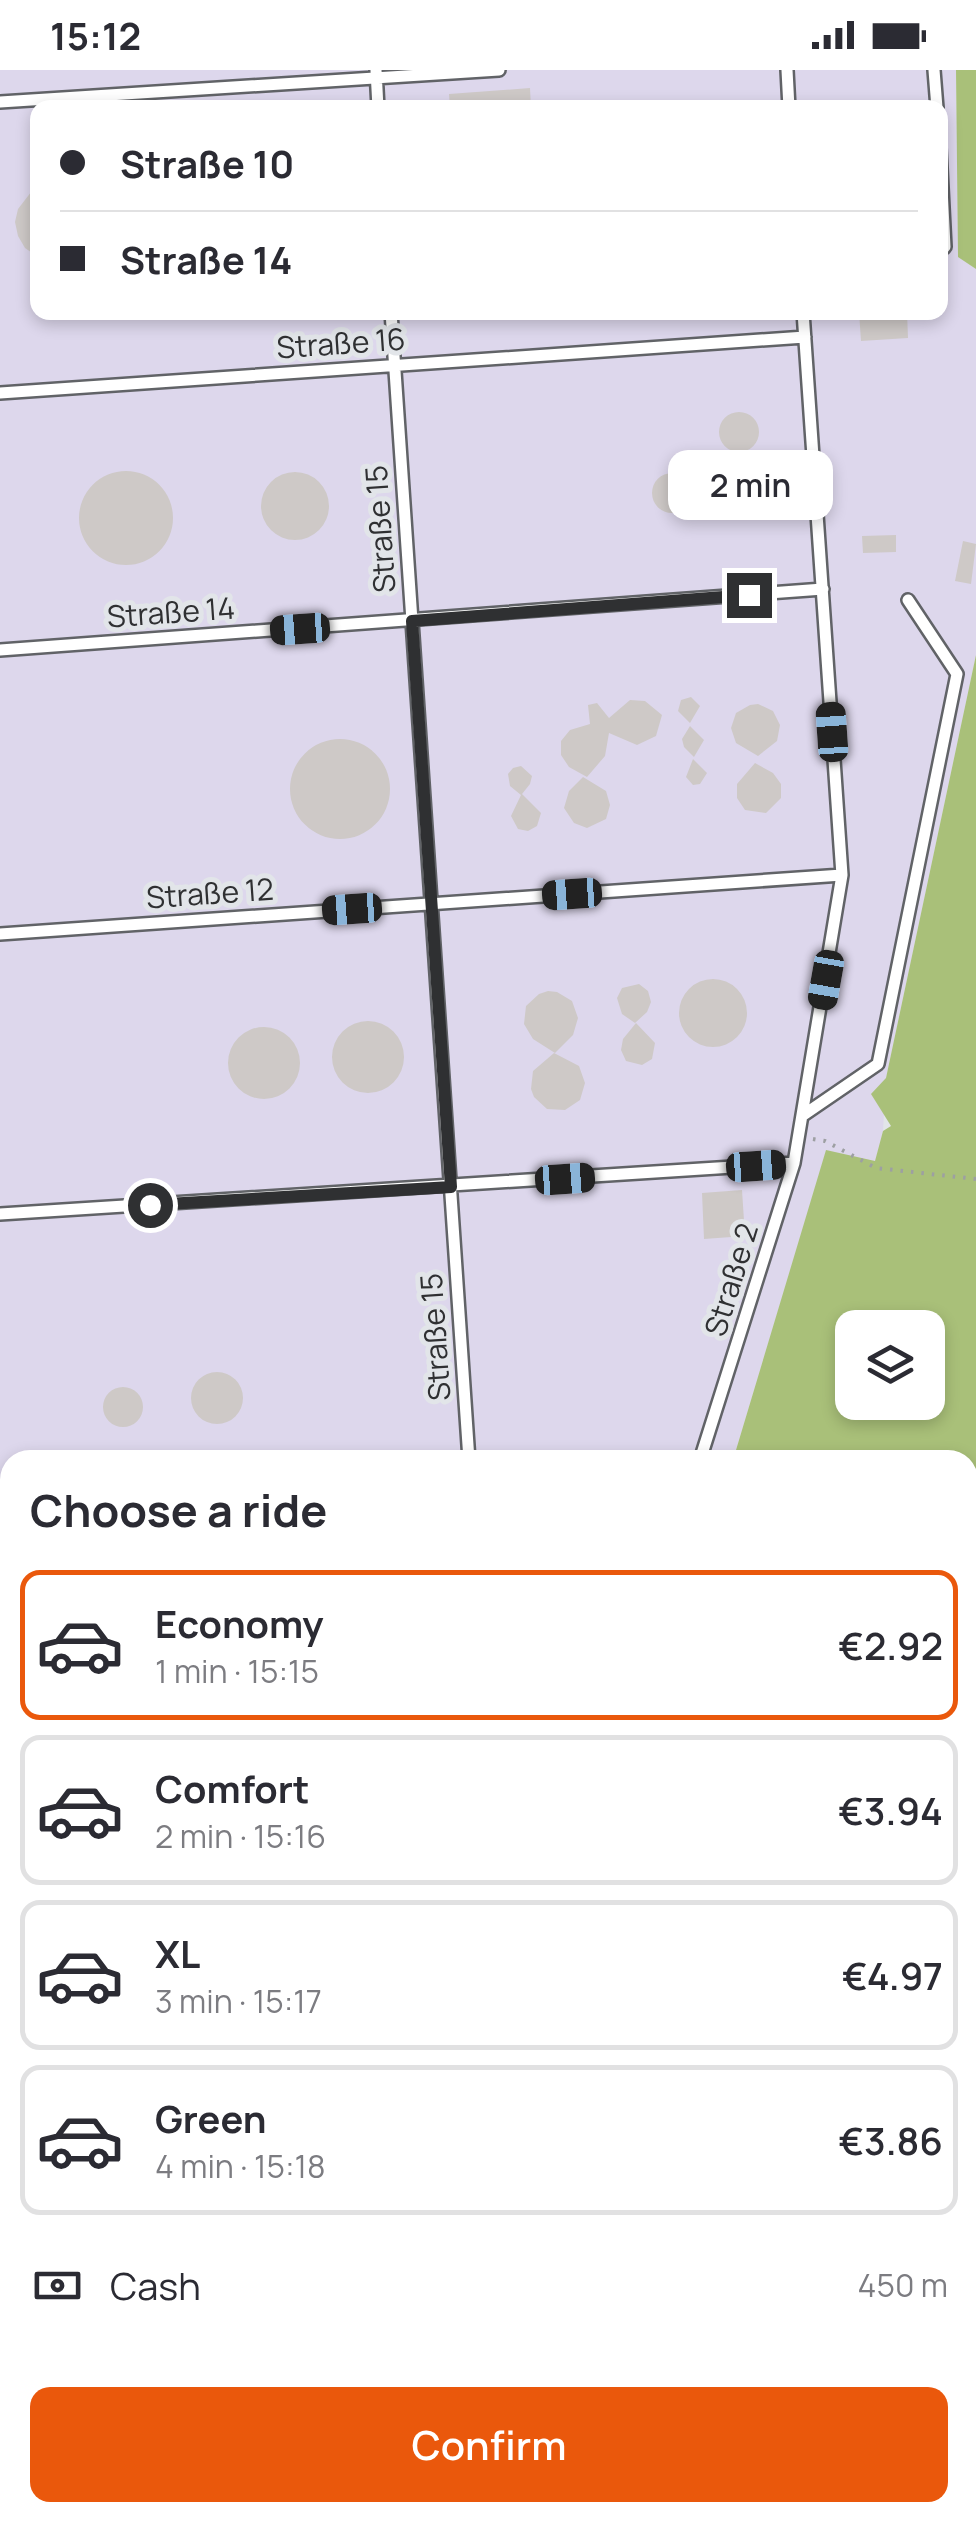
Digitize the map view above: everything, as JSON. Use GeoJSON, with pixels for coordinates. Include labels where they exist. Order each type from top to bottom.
{"type":"FeatureCollection","features":[{"type":"Feature","properties":{"kind":"lane"},"geometry":{"type":"LineString","coordinates":[[0,102],[376,74],[500,70]]}},
{"type":"Feature","properties":{"kind":"lane"},"geometry":{"type":"LineString","coordinates":[[786,70],[788,100]]}},
{"type":"Feature","properties":{"kind":"lane"},"geometry":{"type":"LineString","coordinates":[[934,70],[936,100]]}},
{"type":"Feature","properties":{"kind":"lane"},"geometry":{"type":"LineString","coordinates":[[376,74],[378,100]]}},
{"type":"Feature","properties":{"kind":"lane","name":"Straße 15"},"geometry":{"type":"LineString","coordinates":[[391,320],[468,1450]]}},
{"type":"Feature","properties":{"kind":"lane","name":"Straße 2"},"geometry":{"type":"LineString","coordinates":[[703,1450],[794,1163],[842,876],[804,320]]}},
{"type":"Feature","properties":{"kind":"lane","name":"Straße 16"},"geometry":{"type":"LineString","coordinates":[[0,394],[805,337]]}},
{"type":"Feature","properties":{"kind":"lane","name":"Straße 14"},"geometry":{"type":"LineString","coordinates":[[0,650],[824,589]]}},
{"type":"Feature","properties":{"kind":"lane"},"geometry":{"type":"LineString","coordinates":[[802,1116],[878,1064],[882,1045],[958,674],[908,600]]}},
{"type":"Feature","properties":{"kind":"lane","name":"Straße 12"},"geometry":{"type":"LineString","coordinates":[[0,934],[842,876]]}},
{"type":"Feature","properties":{"kind":"lane"},"geometry":{"type":"LineString","coordinates":[[0,1214],[794,1163]]}},
{"type":"Feature","properties":{"kind":"path"},"geometry":{"type":"LineString","coordinates":[[798,1138],[825,1142],[876,1168],[976,1179]]}},
{"type":"Feature","properties":{"kind":"shaded area"},"geometry":{"type":"Polygon","coordinates":[[[0,70],[956,70],[958,256],[976,269],[976,655],[886,1078],[883,1131],[875,1162],[826,1151],[736,1450],[0,1450],[0,70]]]}},
{"type":"Feature","properties":{"kind":"green space"},"geometry":{"type":"Polygon","coordinates":[[[956,70],[976,70],[976,269],[958,257],[956,70]]]}},
{"type":"Feature","properties":{"kind":"green space"},"geometry":{"type":"Polygon","coordinates":[[[976,655],[976,1450],[736,1450],[826,1150],[875,1161],[883,1131],[891,1126],[871,1094],[886,1078],[976,655]]]}},
{"type":"Feature","properties":{"kind":"building"},"geometry":{"type":"Polygon","coordinates":[[[530,88],[531,100],[449,100],[449,94],[530,88]]]}},
{"type":"Feature","properties":{"kind":"building"},"geometry":{"type":"Polygon","coordinates":[[[30,193],[30,251],[18,236],[18,209],[30,193]]]}},
{"type":"Feature","properties":{"kind":"building"},"geometry":{"type":"Polygon","coordinates":[[[860,320],[907,320],[908,338],[861,341],[860,320]]]}},
{"type":"Feature","properties":{"kind":"building"},"geometry":{"type":"Polygon","coordinates":[[[739,412],[753,418],[759,432],[753,446],[739,452],[725,446],[719,432],[725,418],[739,412]]]}},
{"type":"Feature","properties":{"kind":"building"},"geometry":{"type":"Polygon","coordinates":[[[740,461],[757,472],[763,484],[760,497],[744,507],[726,499],[722,486],[740,461]]]}},
{"type":"Feature","properties":{"kind":"building"},"geometry":{"type":"Polygon","coordinates":[[[126,471],[144,475],[159,485],[169,500],[173,518],[169,536],[159,551],[144,561],[126,565],[108,561],[93,551],[83,536],[79,518],[83,500],[93,485],[108,475],[126,471]]]}},
{"type":"Feature","properties":{"kind":"building"},"geometry":{"type":"Polygon","coordinates":[[[295,472],[319,482],[329,506],[319,530],[295,540],[271,530],[261,506],[271,482],[295,472]]]}},
{"type":"Feature","properties":{"kind":"building"},"geometry":{"type":"Polygon","coordinates":[[[672,473],[686,479],[692,493],[686,507],[672,513],[658,507],[652,493],[658,479],[672,473]]]}},
{"type":"Feature","properties":{"kind":"building"},"geometry":{"type":"Polygon","coordinates":[[[896,535],[896,552],[863,553],[862,536],[896,535]]]}},
{"type":"Feature","properties":{"kind":"building"},"geometry":{"type":"Polygon","coordinates":[[[963,541],[976,544],[971,584],[955,581],[963,541]]]}},
{"type":"Feature","properties":{"kind":"building"},"geometry":{"type":"Polygon","coordinates":[[[691,697],[700,706],[690,723],[678,711],[681,700],[691,697]]]}},
{"type":"Feature","properties":{"kind":"building"},"geometry":{"type":"Polygon","coordinates":[[[630,700],[645,701],[662,715],[656,736],[637,745],[609,733],[605,756],[587,777],[569,767],[561,755],[561,741],[570,730],[590,724],[588,705],[597,703],[609,718],[630,700]]]}},
{"type":"Feature","properties":{"kind":"building"},"geometry":{"type":"Polygon","coordinates":[[[758,704],[773,711],[780,725],[777,741],[758,756],[736,743],[731,728],[736,713],[758,704]]]}},
{"type":"Feature","properties":{"kind":"building"},"geometry":{"type":"Polygon","coordinates":[[[690,726],[704,740],[694,757],[682,739],[690,726]]]}},
{"type":"Feature","properties":{"kind":"building"},"geometry":{"type":"Polygon","coordinates":[[[340,739],[359,743],[376,753],[386,770],[390,789],[386,808],[376,825],[359,835],[340,839],[321,835],[304,825],[294,808],[290,789],[294,770],[304,753],[321,743],[340,739]]]}},
{"type":"Feature","properties":{"kind":"building"},"geometry":{"type":"Polygon","coordinates":[[[693,759],[707,773],[700,784],[693,785],[686,777],[693,759]]]}},
{"type":"Feature","properties":{"kind":"building"},"geometry":{"type":"Polygon","coordinates":[[[755,763],[773,773],[781,784],[781,798],[766,813],[745,810],[737,798],[737,784],[755,763]]]}},
{"type":"Feature","properties":{"kind":"building"},"geometry":{"type":"Polygon","coordinates":[[[521,766],[532,776],[522,794],[541,813],[537,826],[528,831],[518,829],[511,816],[521,795],[510,786],[508,774],[521,766]]]}},
{"type":"Feature","properties":{"kind":"building"},"geometry":{"type":"Polygon","coordinates":[[[583,777],[606,791],[610,805],[606,819],[587,828],[574,823],[564,808],[569,791],[583,777]]]}},
{"type":"Feature","properties":{"kind":"building"},"geometry":{"type":"Polygon","coordinates":[[[713,979],[737,989],[747,1013],[737,1037],[713,1047],[689,1037],[679,1013],[689,989],[713,979]]]}},
{"type":"Feature","properties":{"kind":"building"},"geometry":{"type":"Polygon","coordinates":[[[639,984],[648,991],[651,1002],[635,1023],[622,1014],[617,998],[622,988],[639,984]]]}},
{"type":"Feature","properties":{"kind":"building"},"geometry":{"type":"Polygon","coordinates":[[[548,991],[572,1001],[578,1018],[573,1035],[555,1053],[533,1039],[524,1024],[526,1006],[548,991]]]}},
{"type":"Feature","properties":{"kind":"building"},"geometry":{"type":"Polygon","coordinates":[[[368,1021],[394,1031],[404,1057],[394,1083],[368,1093],[342,1083],[332,1057],[342,1031],[368,1021]]]}},
{"type":"Feature","properties":{"kind":"building"},"geometry":{"type":"Polygon","coordinates":[[[636,1023],[655,1043],[652,1059],[642,1065],[626,1061],[621,1050],[623,1039],[636,1023]]]}},
{"type":"Feature","properties":{"kind":"building"},"geometry":{"type":"Polygon","coordinates":[[[264,1027],[290,1037],[300,1063],[290,1089],[264,1099],[238,1089],[228,1063],[238,1037],[264,1027]]]}},
{"type":"Feature","properties":{"kind":"building"},"geometry":{"type":"Polygon","coordinates":[[[554,1053],[579,1066],[585,1083],[580,1100],[565,1110],[547,1109],[531,1089],[533,1071],[554,1053]]]}},
{"type":"Feature","properties":{"kind":"building"},"geometry":{"type":"Polygon","coordinates":[[[742,1190],[745,1236],[704,1239],[702,1193],[742,1190]]]}},
{"type":"Feature","properties":{"kind":"building"},"geometry":{"type":"Polygon","coordinates":[[[217,1372],[236,1379],[243,1398],[236,1417],[217,1424],[198,1417],[191,1398],[198,1379],[217,1372]]]}},
{"type":"Feature","properties":{"kind":"building"},"geometry":{"type":"Polygon","coordinates":[[[123,1387],[137,1393],[143,1407],[137,1421],[123,1427],[109,1421],[103,1407],[109,1393],[123,1387]]]}},
{"type":"Feature","properties":{"kind":"route"},"geometry":{"type":"LineString","coordinates":[[150,1205],[451,1187],[412,621],[749,595]]}}]}
